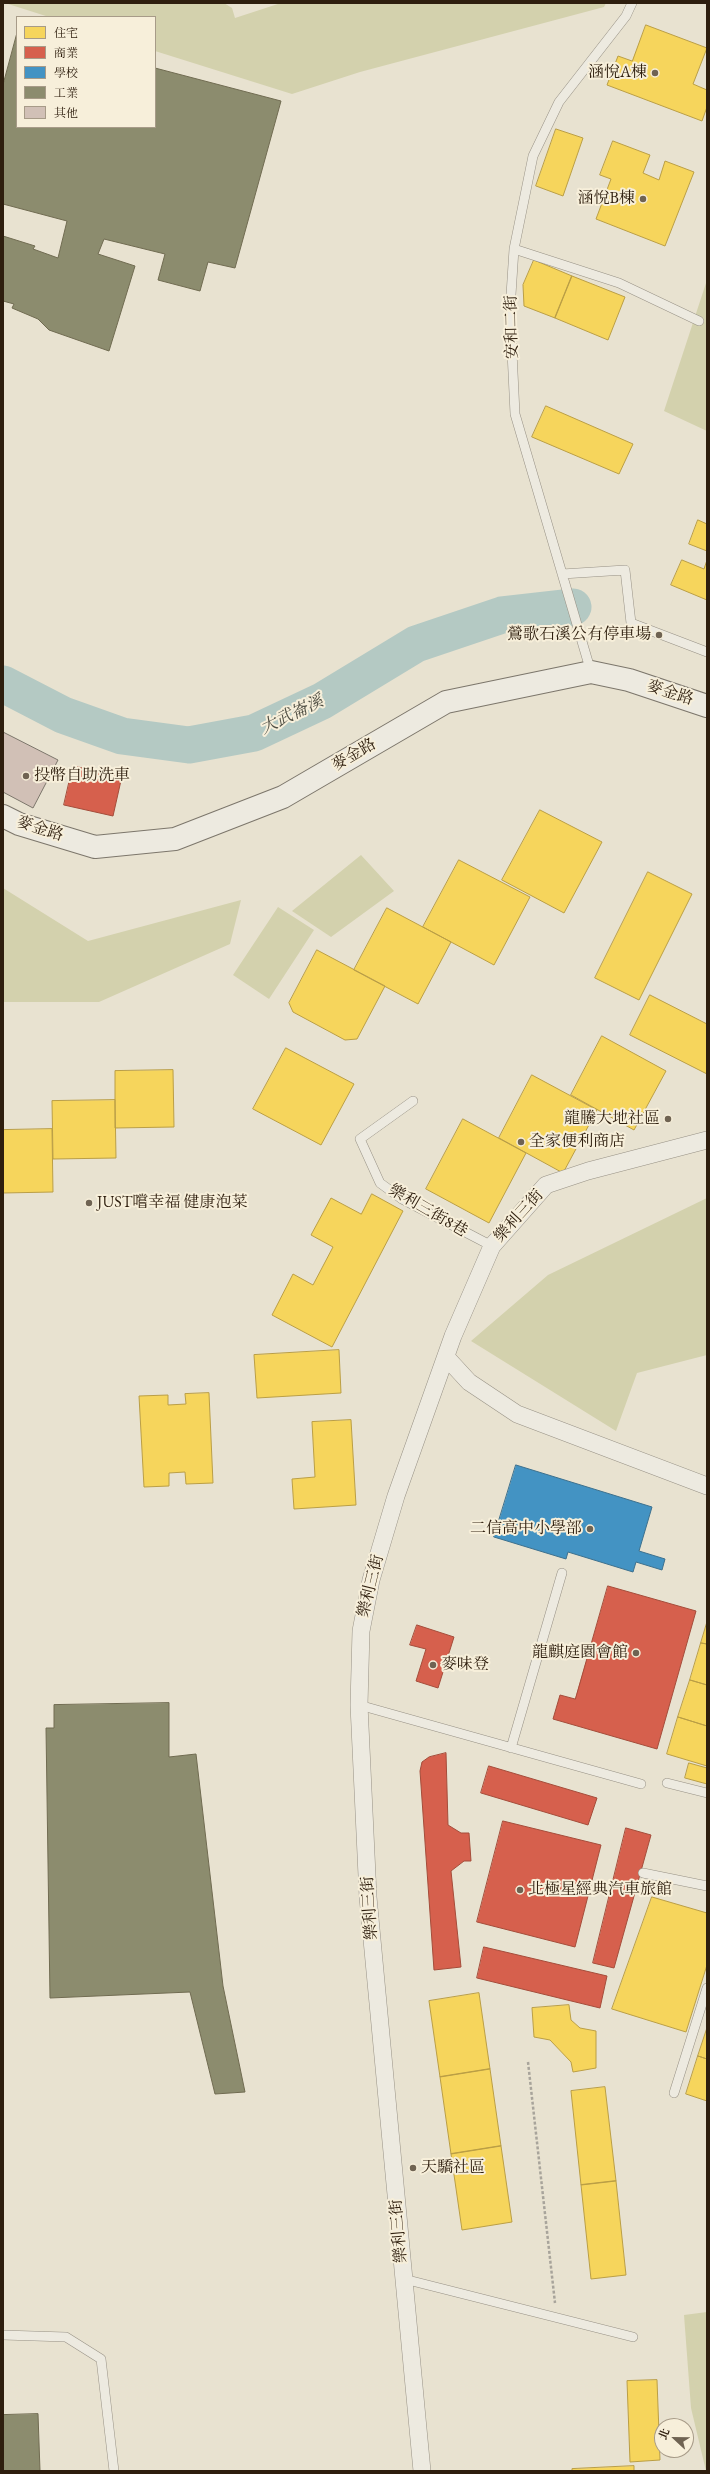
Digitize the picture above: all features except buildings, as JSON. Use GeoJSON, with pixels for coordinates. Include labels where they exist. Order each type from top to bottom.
{"type":"FeatureCollection","features":[{"type":"Feature","properties":{"kind":"street","name":"麥金路"},"geometry":{"type":"LineString","coordinates":[[3,816],[19,824],[94,847],[175,839],[283,797],[446,702],[588,662],[629,680],[707,706]]}},
{"type":"Feature","properties":{"kind":"street","name":"樂利三街"},"geometry":{"type":"LineString","coordinates":[[422,2471],[368,1897],[359,1705],[361,1631],[371,1580],[396,1496],[446,1357],[492,1246],[546,1185],[588,1172],[707,1140]]}},
{"type":"Feature","properties":{"kind":"street"},"geometry":{"type":"LineString","coordinates":[[446,1357],[469,1382],[518,1414],[707,1486]]}},
{"type":"Feature","properties":{"kind":"lane","name":"安和二街"},"geometry":{"type":"LineString","coordinates":[[588,662],[515,414],[510,310],[514,249],[533,156],[559,102],[626,16],[632,3]]}},
{"type":"Feature","properties":{"kind":"lane"},"geometry":{"type":"LineString","coordinates":[[514,249],[619,283],[699,322]]}},
{"type":"Feature","properties":{"kind":"lane"},"geometry":{"type":"LineString","coordinates":[[562,574],[625,570],[630,623],[707,652]]}},
{"type":"Feature","properties":{"kind":"lane","name":"樂利三街8巷"},"geometry":{"type":"LineString","coordinates":[[413,1100],[360,1139],[380,1183],[402,1199],[492,1246]]}},
{"type":"Feature","properties":{"kind":"lane"},"geometry":{"type":"LineString","coordinates":[[511,1748],[562,1573]]}},
{"type":"Feature","properties":{"kind":"lane"},"geometry":{"type":"LineString","coordinates":[[359,1705],[641,1784]]}},
{"type":"Feature","properties":{"kind":"lane"},"geometry":{"type":"LineString","coordinates":[[666,1783],[707,1793]]}},
{"type":"Feature","properties":{"kind":"lane"},"geometry":{"type":"LineString","coordinates":[[643,1873],[707,1886]]}},
{"type":"Feature","properties":{"kind":"lane"},"geometry":{"type":"LineString","coordinates":[[674,2093],[707,1988]]}},
{"type":"Feature","properties":{"kind":"lane"},"geometry":{"type":"LineString","coordinates":[[404,2279],[633,2337]]}},
{"type":"Feature","properties":{"kind":"lane"},"geometry":{"type":"LineString","coordinates":[[3,2335],[66,2337],[101,2359],[114,2471]]}},
{"type":"Feature","properties":{"kind":"path"},"geometry":{"type":"LineString","coordinates":[[528,2062],[557,2317]]}},
{"type":"Feature","properties":{"kind":"shaded area"},"geometry":{"type":"Polygon","coordinates":[[[5,3],[224,3],[232,8],[235,18],[281,3],[606,3],[604,7],[360,72],[292,94],[156,51],[156,16],[46,16],[5,3]]]}},
{"type":"Feature","properties":{"kind":"shaded area"},"geometry":{"type":"Polygon","coordinates":[[[707,280],[707,431],[664,411],[707,280]]]}},
{"type":"Feature","properties":{"kind":"shaded area"},"geometry":{"type":"Polygon","coordinates":[[[361,855],[394,891],[331,937],[292,911],[361,855]]]}},
{"type":"Feature","properties":{"kind":"shaded area"},"geometry":{"type":"Polygon","coordinates":[[[3,888],[88,941],[241,900],[230,944],[99,1002],[3,1002],[3,888]]]}},
{"type":"Feature","properties":{"kind":"shaded area"},"geometry":{"type":"Polygon","coordinates":[[[278,907],[314,930],[269,999],[233,975],[278,907]]]}},
{"type":"Feature","properties":{"kind":"shaded area"},"geometry":{"type":"Polygon","coordinates":[[[707,1198],[707,1355],[637,1373],[616,1431],[471,1341],[548,1275],[707,1198]]]}},
{"type":"Feature","properties":{"kind":"shaded area"},"geometry":{"type":"Polygon","coordinates":[[[707,2312],[707,2471],[691,2408],[684,2315],[707,2312]]]}},
{"type":"Feature","properties":{"kind":"waterway","name":"大武崙溪"},"geometry":{"type":"LineString","coordinates":[[3,684],[63,715],[122,736],[189,745],[254,733],[322,701],[416,644],[502,615],[573,607]]}},
{"type":"Feature","properties":{"kind":"place","name":"涵悅A棟"},"geometry":{"type":"Point","coordinates":[655,73]}},
{"type":"Feature","properties":{"kind":"place","name":"涵悅B棟"},"geometry":{"type":"Point","coordinates":[643,199]}},
{"type":"Feature","properties":{"kind":"place","name":"鶯歌石溪公有停車場"},"geometry":{"type":"Point","coordinates":[659,635]}},
{"type":"Feature","properties":{"kind":"place","name":"投幣自助洗車"},"geometry":{"type":"Point","coordinates":[26,776]}},
{"type":"Feature","properties":{"kind":"place","name":"龍騰大地社區"},"geometry":{"type":"Point","coordinates":[668,1119]}},
{"type":"Feature","properties":{"kind":"place","name":"全家便利商店"},"geometry":{"type":"Point","coordinates":[521,1142]}},
{"type":"Feature","properties":{"kind":"place","name":"JUST嚐幸福 健康泡菜"},"geometry":{"type":"Point","coordinates":[89,1203]}},
{"type":"Feature","properties":{"kind":"place","name":"二信高中小學部"},"geometry":{"type":"Point","coordinates":[590,1529]}},
{"type":"Feature","properties":{"kind":"place","name":"龍麒庭園會館"},"geometry":{"type":"Point","coordinates":[636,1653]}},
{"type":"Feature","properties":{"kind":"place","name":"麥味登"},"geometry":{"type":"Point","coordinates":[433,1665]}},
{"type":"Feature","properties":{"kind":"place","name":"北極星經典汽車旅館"},"geometry":{"type":"Point","coordinates":[520,1890]}},
{"type":"Feature","properties":{"kind":"place","name":"天驕社區"},"geometry":{"type":"Point","coordinates":[413,2168]}}]}
